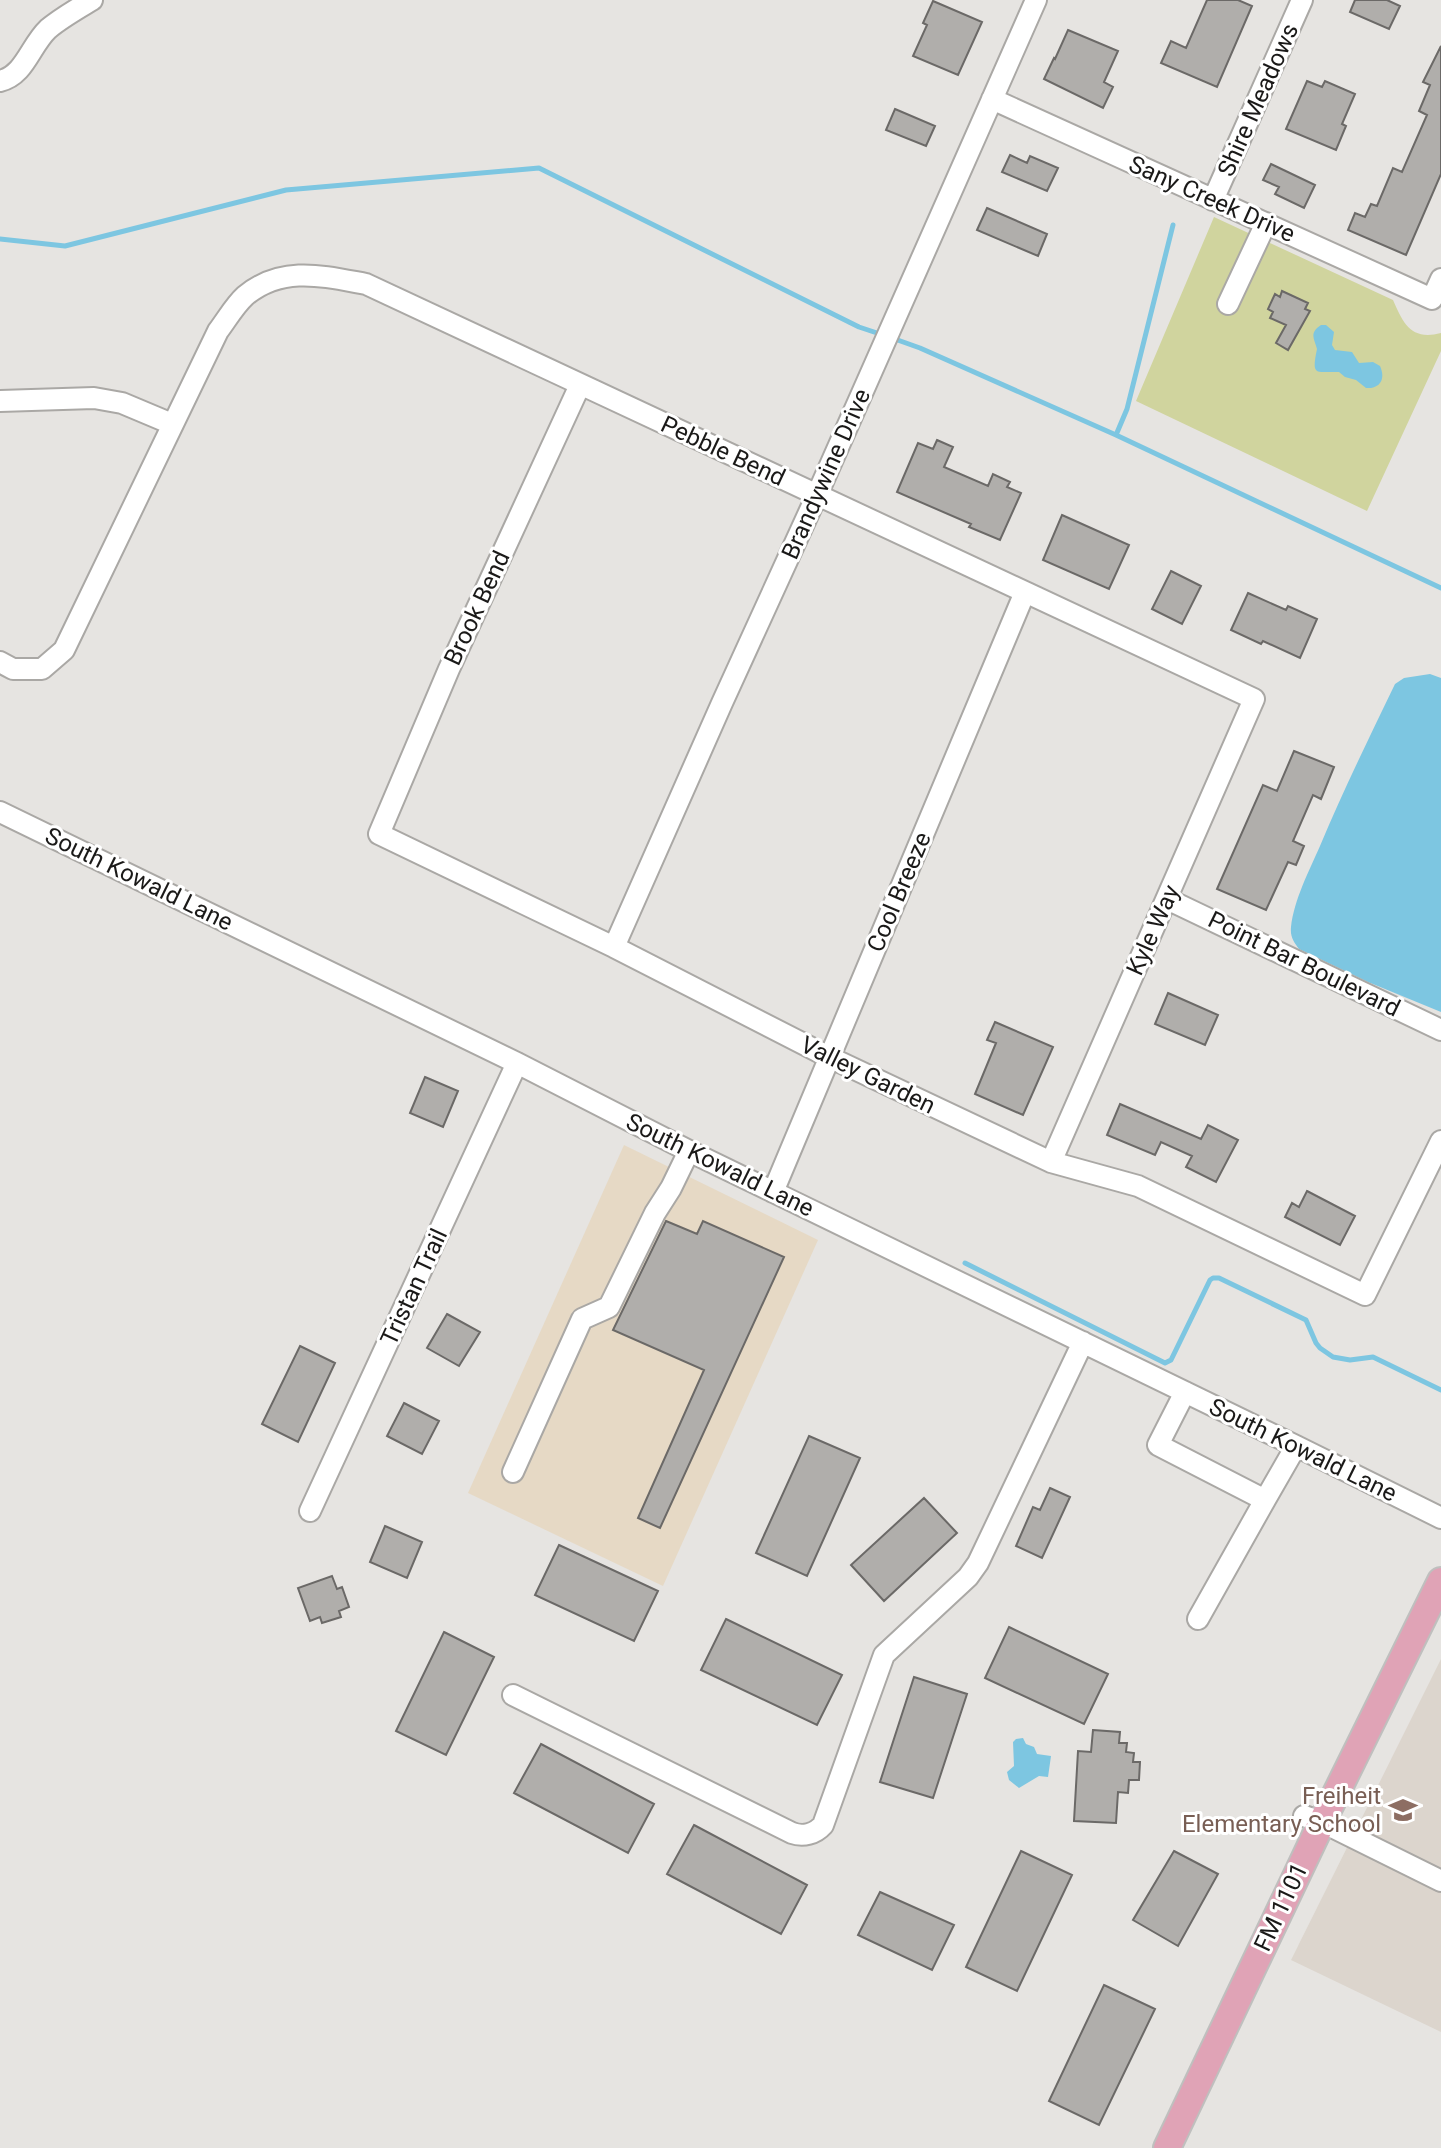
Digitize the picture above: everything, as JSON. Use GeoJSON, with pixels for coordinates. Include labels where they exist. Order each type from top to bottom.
{"type":"FeatureCollection","features":[{"type":"Feature","properties":{"kind":"main road","name":"FM 1101"},"geometry":{"type":"LineString","coordinates":[[1167,2148],[1313,1819],[1441,1581]]}},
{"type":"Feature","properties":{"kind":"street"},"geometry":{"type":"LineString","coordinates":[[0,81],[11,78],[23,66],[49,29],[92,0]]}},
{"type":"Feature","properties":{"kind":"street","name":"Brandywine Drive"},"geometry":{"type":"LineString","coordinates":[[614,947],[1036,0]]}},
{"type":"Feature","properties":{"kind":"street","name":"Shire Meadows"},"geometry":{"type":"LineString","coordinates":[[1213,200],[1302,0]]}},
{"type":"Feature","properties":{"kind":"street","name":"Sany Creek Drive"},"geometry":{"type":"LineString","coordinates":[[992,99],[1432,299],[1441,279]]}},
{"type":"Feature","properties":{"kind":"street"},"geometry":{"type":"LineString","coordinates":[[1228,304],[1266,223]]}},
{"type":"Feature","properties":{"kind":"street","name":"Pebble Bend"},"geometry":{"type":"LineString","coordinates":[[0,662],[13,669],[42,669],[64,650],[218,331],[243,298],[264,282],[286,276],[317,274],[366,284],[1254,699]]}},
{"type":"Feature","properties":{"kind":"street","name":"Brook Bend"},"geometry":{"type":"LineString","coordinates":[[379,834],[449,669],[580,385]]}},
{"type":"Feature","properties":{"kind":"street"},"geometry":{"type":"LineString","coordinates":[[0,401],[94,398],[122,403],[172,424]]}},
{"type":"Feature","properties":{"kind":"street","name":"Cool Breeze"},"geometry":{"type":"LineString","coordinates":[[773,1192],[1025,592]]}},
{"type":"Feature","properties":{"kind":"street","name":"Kyle Way"},"geometry":{"type":"LineString","coordinates":[[1051,1162],[1254,699]]}},
{"type":"Feature","properties":{"kind":"street","name":"South Kowald Lane"},"geometry":{"type":"LineString","coordinates":[[0,812],[1441,1518]]}},
{"type":"Feature","properties":{"kind":"street","name":"Valley Garden"},"geometry":{"type":"LineString","coordinates":[[379,834],[614,947],[829,1057],[1051,1162],[1138,1186],[1365,1295],[1441,1141]]}},
{"type":"Feature","properties":{"kind":"street","name":"Point Bar Boulevard"},"geometry":{"type":"LineString","coordinates":[[1167,899],[1441,1030]]}},
{"type":"Feature","properties":{"kind":"street","name":"Tristan Trail"},"geometry":{"type":"LineString","coordinates":[[310,1511],[517,1063]]}},
{"type":"Feature","properties":{"kind":"street"},"geometry":{"type":"LineString","coordinates":[[513,1472],[582,1319],[609,1307],[689,1151]]}},
{"type":"Feature","properties":{"kind":"street"},"geometry":{"type":"LineString","coordinates":[[513,1695],[792,1833],[799,1835],[818,1830],[823,1825],[884,1655],[968,1577],[978,1563],[1083,1342]]}},
{"type":"Feature","properties":{"kind":"street"},"geometry":{"type":"LineString","coordinates":[[1185,1392],[1158,1445],[1265,1500]]}},
{"type":"Feature","properties":{"kind":"street"},"geometry":{"type":"LineString","coordinates":[[1198,1619],[1296,1446]]}},
{"type":"Feature","properties":{"kind":"street"},"geometry":{"type":"LineString","coordinates":[[1313,1819],[1441,1881]]}},
{"type":"Feature","properties":{"kind":"shaded area"},"geometry":{"type":"Polygon","coordinates":[[[624,1145],[818,1240],[663,1586],[468,1493],[624,1145]]]}},
{"type":"Feature","properties":{"kind":"shaded area","name":"Freiheit Elementary School"},"geometry":{"type":"Polygon","coordinates":[[[1441,1659],[1441,2032],[1291,1960],[1441,1659]]]}},
{"type":"Feature","properties":{"kind":"green space"},"geometry":{"type":"Polygon","coordinates":[[[1214,217],[1393,300],[1400,316],[1415,332],[1441,333],[1441,351],[1367,511],[1136,401],[1214,217]]]}},
{"type":"Feature","properties":{"kind":"water"},"geometry":{"type":"Polygon","coordinates":[[[1321,325],[1334,332],[1332,345],[1335,350],[1352,352],[1359,363],[1373,362],[1380,366],[1382,379],[1378,385],[1366,388],[1339,372],[1315,369],[1317,349],[1313,336],[1321,325]]]}},
{"type":"Feature","properties":{"kind":"water"},"geometry":{"type":"Polygon","coordinates":[[[1430,674],[1441,678],[1441,1012],[1299,949],[1291,931],[1295,906],[1307,875],[1395,684],[1404,678],[1430,674]]]}},
{"type":"Feature","properties":{"kind":"water"},"geometry":{"type":"Polygon","coordinates":[[[1023,1738],[1037,1754],[1051,1756],[1048,1777],[1039,1776],[1019,1788],[1009,1780],[1007,1772],[1014,1766],[1013,1742],[1023,1738]]]}},
{"type":"Feature","properties":{"kind":"building"},"geometry":{"type":"Polygon","coordinates":[[[1207,0],[1238,0],[1252,6],[1217,87],[1161,63],[1171,41],[1186,48],[1207,0]]]}},
{"type":"Feature","properties":{"kind":"building"},"geometry":{"type":"Polygon","coordinates":[[[1355,0],[1387,0],[1400,6],[1389,29],[1350,12],[1355,0]]]}},
{"type":"Feature","properties":{"kind":"building"},"geometry":{"type":"Polygon","coordinates":[[[933,1],[982,22],[958,75],[913,56],[927,25],[923,23],[933,1]]]}},
{"type":"Feature","properties":{"kind":"building"},"geometry":{"type":"Polygon","coordinates":[[[1068,30],[1118,51],[1104,82],[1113,87],[1103,108],[1044,79],[1068,30]]]}},
{"type":"Feature","properties":{"kind":"building"},"geometry":{"type":"Polygon","coordinates":[[[1441,46],[1441,174],[1406,255],[1348,230],[1355,213],[1365,217],[1371,204],[1377,206],[1393,168],[1402,172],[1427,115],[1419,111],[1430,85],[1423,82],[1441,46]]]}},
{"type":"Feature","properties":{"kind":"building"},"geometry":{"type":"Polygon","coordinates":[[[1307,81],[1322,87],[1325,81],[1355,94],[1342,124],[1346,126],[1336,150],[1286,129],[1307,81]]]}},
{"type":"Feature","properties":{"kind":"building"},"geometry":{"type":"Polygon","coordinates":[[[895,109],[935,126],[926,146],[886,130],[895,109]]]}},
{"type":"Feature","properties":{"kind":"building"},"geometry":{"type":"Polygon","coordinates":[[[1010,155],[1027,163],[1030,156],[1058,168],[1047,191],[1002,172],[1010,155]]]}},
{"type":"Feature","properties":{"kind":"building"},"geometry":{"type":"Polygon","coordinates":[[[1271,164],[1315,185],[1304,208],[1275,194],[1279,187],[1263,180],[1271,164]]]}},
{"type":"Feature","properties":{"kind":"building"},"geometry":{"type":"Polygon","coordinates":[[[987,208],[1047,234],[1038,256],[977,230],[987,208]]]}},
{"type":"Feature","properties":{"kind":"building"},"geometry":{"type":"Polygon","coordinates":[[[1282,291],[1308,303],[1305,309],[1310,311],[1288,350],[1276,343],[1286,325],[1270,318],[1273,312],[1268,309],[1275,294],[1280,297],[1282,291]]]}},
{"type":"Feature","properties":{"kind":"building"},"geometry":{"type":"Polygon","coordinates":[[[937,440],[953,447],[944,467],[988,486],[993,474],[1010,482],[1007,487],[1021,493],[1000,540],[897,492],[918,443],[933,449],[937,440]]]}},
{"type":"Feature","properties":{"kind":"building"},"geometry":{"type":"Polygon","coordinates":[[[1062,515],[1129,545],[1109,589],[1043,560],[1062,515]]]}},
{"type":"Feature","properties":{"kind":"building"},"geometry":{"type":"Polygon","coordinates":[[[1171,571],[1201,586],[1182,624],[1152,609],[1171,571]]]}},
{"type":"Feature","properties":{"kind":"building"},"geometry":{"type":"Polygon","coordinates":[[[1248,593],[1286,610],[1288,606],[1317,619],[1300,658],[1231,630],[1248,593]]]}},
{"type":"Feature","properties":{"kind":"building"},"geometry":{"type":"Polygon","coordinates":[[[1294,751],[1334,767],[1321,799],[1313,795],[1293,841],[1304,846],[1296,865],[1288,862],[1266,910],[1217,889],[1263,785],[1277,791],[1294,751]]]}},
{"type":"Feature","properties":{"kind":"building"},"geometry":{"type":"Polygon","coordinates":[[[1168,993],[1218,1015],[1205,1045],[1155,1024],[1168,993]]]}},
{"type":"Feature","properties":{"kind":"building"},"geometry":{"type":"Polygon","coordinates":[[[995,1022],[1053,1047],[1023,1115],[975,1094],[996,1043],[987,1040],[995,1022]]]}},
{"type":"Feature","properties":{"kind":"building"},"geometry":{"type":"Polygon","coordinates":[[[425,1077],[458,1091],[443,1127],[410,1113],[425,1077]]]}},
{"type":"Feature","properties":{"kind":"building"},"geometry":{"type":"Polygon","coordinates":[[[1120,1104],[1201,1139],[1208,1125],[1238,1140],[1216,1182],[1186,1167],[1192,1156],[1161,1142],[1155,1155],[1107,1135],[1120,1104]]]}},
{"type":"Feature","properties":{"kind":"building"},"geometry":{"type":"Polygon","coordinates":[[[1307,1191],[1355,1216],[1340,1245],[1285,1217],[1292,1203],[1299,1207],[1307,1191]]]}},
{"type":"Feature","properties":{"kind":"building"},"geometry":{"type":"Polygon","coordinates":[[[666,1221],[697,1234],[703,1221],[784,1257],[660,1528],[638,1518],[704,1370],[613,1330],[666,1221]]]}},
{"type":"Feature","properties":{"kind":"building"},"geometry":{"type":"Polygon","coordinates":[[[447,1314],[480,1332],[459,1366],[427,1348],[447,1314]]]}},
{"type":"Feature","properties":{"kind":"building"},"geometry":{"type":"Polygon","coordinates":[[[300,1346],[335,1363],[298,1442],[262,1424],[300,1346]]]}},
{"type":"Feature","properties":{"kind":"building"},"geometry":{"type":"Polygon","coordinates":[[[404,1403],[439,1421],[422,1454],[387,1436],[404,1403]]]}},
{"type":"Feature","properties":{"kind":"building"},"geometry":{"type":"Polygon","coordinates":[[[809,1436],[860,1458],[807,1576],[756,1553],[809,1436]]]}},
{"type":"Feature","properties":{"kind":"building"},"geometry":{"type":"Polygon","coordinates":[[[1050,1488],[1070,1497],[1042,1558],[1016,1546],[1033,1507],[1040,1510],[1050,1488]]]}},
{"type":"Feature","properties":{"kind":"building"},"geometry":{"type":"Polygon","coordinates":[[[924,1498],[957,1533],[884,1601],[851,1565],[924,1498]]]}},
{"type":"Feature","properties":{"kind":"building"},"geometry":{"type":"Polygon","coordinates":[[[385,1526],[422,1542],[407,1578],[370,1562],[385,1526]]]}},
{"type":"Feature","properties":{"kind":"building"},"geometry":{"type":"Polygon","coordinates":[[[559,1545],[658,1591],[634,1641],[535,1595],[559,1545]]]}},
{"type":"Feature","properties":{"kind":"building"},"geometry":{"type":"Polygon","coordinates":[[[332,1576],[337,1589],[342,1587],[349,1607],[339,1611],[341,1617],[322,1623],[320,1617],[310,1621],[298,1588],[332,1576]]]}},
{"type":"Feature","properties":{"kind":"building"},"geometry":{"type":"Polygon","coordinates":[[[726,1619],[842,1675],[817,1725],[701,1670],[726,1619]]]}},
{"type":"Feature","properties":{"kind":"building"},"geometry":{"type":"Polygon","coordinates":[[[1009,1627],[1108,1674],[1084,1724],[985,1678],[1009,1627]]]}},
{"type":"Feature","properties":{"kind":"building"},"geometry":{"type":"Polygon","coordinates":[[[444,1632],[494,1657],[446,1755],[396,1731],[444,1632]]]}},
{"type":"Feature","properties":{"kind":"building"},"geometry":{"type":"Polygon","coordinates":[[[914,1677],[967,1694],[933,1798],[880,1782],[914,1677]]]}},
{"type":"Feature","properties":{"kind":"building"},"geometry":{"type":"Polygon","coordinates":[[[1093,1730],[1120,1732],[1119,1743],[1127,1743],[1126,1752],[1134,1753],[1133,1762],[1140,1762],[1139,1780],[1129,1780],[1128,1793],[1118,1792],[1116,1823],[1074,1821],[1078,1751],[1091,1752],[1093,1730]]]}},
{"type":"Feature","properties":{"kind":"building"},"geometry":{"type":"Polygon","coordinates":[[[541,1744],[654,1804],[628,1853],[514,1793],[541,1744]]]}},
{"type":"Feature","properties":{"kind":"building"},"geometry":{"type":"Polygon","coordinates":[[[694,1825],[807,1885],[781,1934],[667,1874],[694,1825]]]}},
{"type":"Feature","properties":{"kind":"building"},"geometry":{"type":"Polygon","coordinates":[[[1021,1851],[1072,1875],[1017,1991],[966,1967],[1021,1851]]]}},
{"type":"Feature","properties":{"kind":"building"},"geometry":{"type":"Polygon","coordinates":[[[1174,1851],[1218,1874],[1178,1946],[1133,1920],[1174,1851]]]}},
{"type":"Feature","properties":{"kind":"building"},"geometry":{"type":"Polygon","coordinates":[[[880,1892],[954,1925],[932,1970],[858,1935],[880,1892]]]}},
{"type":"Feature","properties":{"kind":"building"},"geometry":{"type":"Polygon","coordinates":[[[1104,1985],[1155,2009],[1099,2125],[1049,2101],[1104,1985]]]}},
{"type":"Feature","properties":{"kind":"waterway"},"geometry":{"type":"LineString","coordinates":[[0,239],[65,246],[286,190],[539,168],[859,327],[883,335]]}},
{"type":"Feature","properties":{"kind":"waterway"},"geometry":{"type":"LineString","coordinates":[[1116,435],[1127,409],[1173,225]]}},
{"type":"Feature","properties":{"kind":"waterway"},"geometry":{"type":"LineString","coordinates":[[892,338],[1116,435],[1441,588]]}},
{"type":"Feature","properties":{"kind":"waterway"},"geometry":{"type":"LineString","coordinates":[[965,1263],[1165,1363],[1171,1360],[1210,1280],[1219,1278],[1306,1320],[1316,1343],[1333,1357],[1350,1360],[1373,1357],[1441,1390]]}},
{"type":"Feature","properties":{"kind":"place","name":"Freiheit Elementary School"},"geometry":{"type":"Point","coordinates":[1403,1810]}}]}
